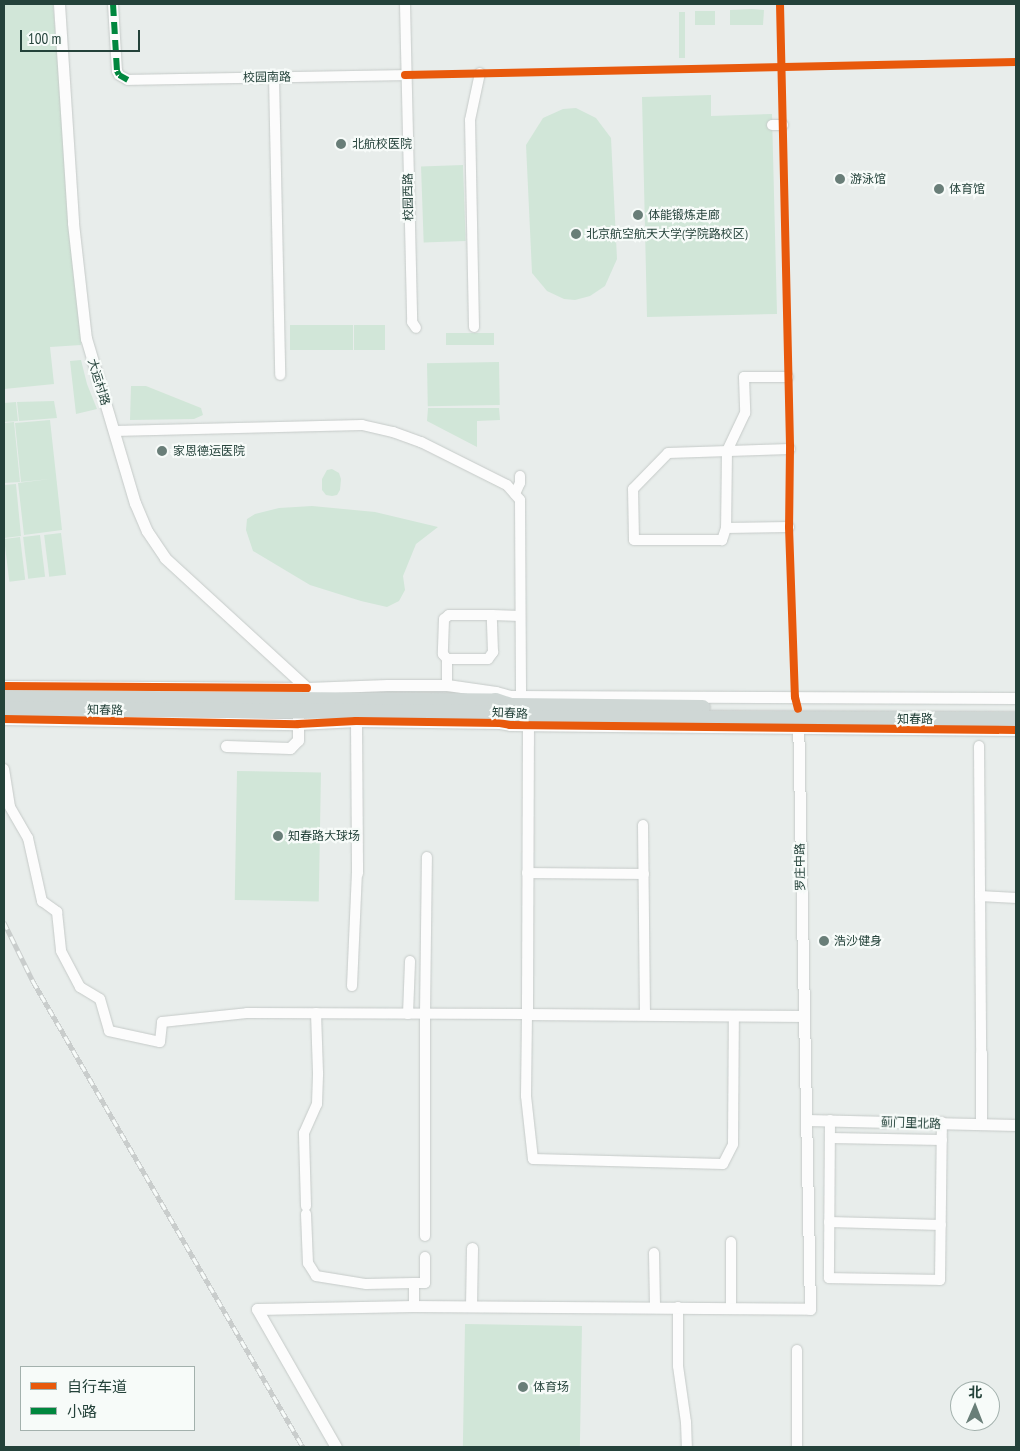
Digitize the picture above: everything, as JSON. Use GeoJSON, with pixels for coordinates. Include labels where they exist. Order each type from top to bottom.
{"type":"FeatureCollection","features":[{"type":"Feature","properties":{"kind":"main road","name":"知春路"},"geometry":{"type":"LineString","coordinates":[[4,697],[303,705]]}},
{"type":"Feature","properties":{"kind":"main road","name":"知春路"},"geometry":{"type":"LineString","coordinates":[[4,708],[303,705],[495,700],[525,711],[797,724],[1016,719]]}},
{"type":"Feature","properties":{"kind":"main road","name":"知春路"},"geometry":{"type":"LineString","coordinates":[[525,711],[1016,709]]}},
{"type":"Feature","properties":{"kind":"street","name":"大运村路"},"geometry":{"type":"LineString","coordinates":[[59,4],[73,223],[84,321],[88,347],[134,503],[147,531],[165,558],[303,705]]}},
{"type":"Feature","properties":{"kind":"street","name":"校园南路"},"geometry":{"type":"LineString","coordinates":[[113,4],[117,71],[119,75],[128,80],[405,75]]}},
{"type":"Feature","properties":{"kind":"street","name":"校园西路"},"geometry":{"type":"LineString","coordinates":[[404,4],[412,322],[416,328]]}},
{"type":"Feature","properties":{"kind":"street"},"geometry":{"type":"LineString","coordinates":[[474,327],[470,120],[480,73]]}},
{"type":"Feature","properties":{"kind":"street"},"geometry":{"type":"LineString","coordinates":[[274,77],[280,375]]}},
{"type":"Feature","properties":{"kind":"street"},"geometry":{"type":"LineString","coordinates":[[772,125],[783,124]]}},
{"type":"Feature","properties":{"kind":"street"},"geometry":{"type":"LineString","coordinates":[[788,376],[744,377],[745,413],[727,451],[726,528],[722,540],[634,540],[633,489],[668,453],[727,451],[790,449]]}},
{"type":"Feature","properties":{"kind":"street"},"geometry":{"type":"LineString","coordinates":[[114,431],[362,426],[394,432],[421,442],[507,485],[520,500],[520,616],[525,711],[527,872],[526,1096],[533,1159],[723,1164],[733,1144],[734,1016]]}},
{"type":"Feature","properties":{"kind":"street"},"geometry":{"type":"LineString","coordinates":[[515,494],[520,483],[520,476]]}},
{"type":"Feature","properties":{"kind":"street"},"geometry":{"type":"LineString","coordinates":[[726,528],[789,527]]}},
{"type":"Feature","properties":{"kind":"street"},"geometry":{"type":"LineString","coordinates":[[447,686],[447,660],[443,654],[444,619],[449,615],[520,616]]}},
{"type":"Feature","properties":{"kind":"street"},"geometry":{"type":"LineString","coordinates":[[447,660],[488,659],[493,652],[492,615]]}},
{"type":"Feature","properties":{"kind":"street","name":"知春路"},"geometry":{"type":"LineString","coordinates":[[4,719],[303,705],[387,685],[447,686],[525,711]]}},
{"type":"Feature","properties":{"kind":"street","name":"知春路"},"geometry":{"type":"LineString","coordinates":[[4,686],[303,705],[356,721],[525,711],[1016,698]]}},
{"type":"Feature","properties":{"kind":"street"},"geometry":{"type":"LineString","coordinates":[[226,746],[290,748],[298,740],[303,705]]}},
{"type":"Feature","properties":{"kind":"street"},"geometry":{"type":"LineString","coordinates":[[352,986],[357,873],[356,721]]}},
{"type":"Feature","properties":{"kind":"street","name":"知春路"},"geometry":{"type":"LineString","coordinates":[[797,724],[1016,730]]}},
{"type":"Feature","properties":{"kind":"street","name":"罗庄中路"},"geometry":{"type":"LineString","coordinates":[[731,1307],[810,1309],[797,724]]}},
{"type":"Feature","properties":{"kind":"street"},"geometry":{"type":"LineString","coordinates":[[979,746],[980,1124]]}},
{"type":"Feature","properties":{"kind":"street"},"geometry":{"type":"LineString","coordinates":[[4,769],[10,807],[28,838],[42,901],[57,912],[61,951],[80,987],[100,999],[109,1031],[160,1042],[162,1022],[247,1013],[803,1016]]}},
{"type":"Feature","properties":{"kind":"street"},"geometry":{"type":"LineString","coordinates":[[643,825],[645,1015]]}},
{"type":"Feature","properties":{"kind":"street"},"geometry":{"type":"LineString","coordinates":[[425,1236],[425,1014],[428,857]]}},
{"type":"Feature","properties":{"kind":"street"},"geometry":{"type":"LineString","coordinates":[[527,872],[644,874]]}},
{"type":"Feature","properties":{"kind":"street"},"geometry":{"type":"LineString","coordinates":[[980,896],[1016,898]]}},
{"type":"Feature","properties":{"kind":"street"},"geometry":{"type":"LineString","coordinates":[[408,1014],[410,961]]}},
{"type":"Feature","properties":{"kind":"street"},"geometry":{"type":"LineString","coordinates":[[316,1013],[317,1104],[304,1133],[308,1263],[316,1276],[366,1284],[425,1283],[425,1257]]}},
{"type":"Feature","properties":{"kind":"street","name":"蓟门里北路"},"geometry":{"type":"LineString","coordinates":[[806,1120],[1016,1125]]}},
{"type":"Feature","properties":{"kind":"street"},"geometry":{"type":"LineString","coordinates":[[830,1120],[829,1278],[940,1280],[942,1122]]}},
{"type":"Feature","properties":{"kind":"street"},"geometry":{"type":"LineString","coordinates":[[830,1138],[942,1140]]}},
{"type":"Feature","properties":{"kind":"street"},"geometry":{"type":"LineString","coordinates":[[829,1222],[941,1225]]}},
{"type":"Feature","properties":{"kind":"street"},"geometry":{"type":"LineString","coordinates":[[336,1447],[257,1309],[414,1306],[731,1307],[731,1242]]}},
{"type":"Feature","properties":{"kind":"street"},"geometry":{"type":"LineString","coordinates":[[471,1306],[472,1248]]}},
{"type":"Feature","properties":{"kind":"street"},"geometry":{"type":"LineString","coordinates":[[654,1253],[655,1306]]}},
{"type":"Feature","properties":{"kind":"street"},"geometry":{"type":"LineString","coordinates":[[414,1283],[414,1306]]}},
{"type":"Feature","properties":{"kind":"street"},"geometry":{"type":"LineString","coordinates":[[678,1307],[678,1366],[686,1422],[687,1447]]}},
{"type":"Feature","properties":{"kind":"street"},"geometry":{"type":"LineString","coordinates":[[797,1350],[797,1447]]}},
{"type":"Feature","properties":{"kind":"green space"},"geometry":{"type":"Polygon","coordinates":[[[4,4],[53,4],[81,345],[50,347],[54,384],[4,389],[4,4]]]}},
{"type":"Feature","properties":{"kind":"green space"},"geometry":{"type":"Polygon","coordinates":[[[730,10],[764,10],[763,25],[730,25],[730,10]]]}},
{"type":"Feature","properties":{"kind":"green space"},"geometry":{"type":"Polygon","coordinates":[[[695,11],[715,11],[715,25],[695,25],[695,11]]]}},
{"type":"Feature","properties":{"kind":"green space"},"geometry":{"type":"Polygon","coordinates":[[[679,12],[685,12],[685,58],[679,58],[679,12]]]}},
{"type":"Feature","properties":{"kind":"green space"},"geometry":{"type":"Polygon","coordinates":[[[711,95],[711,116],[772,114],[777,314],[647,317],[642,97],[711,95]]]}},
{"type":"Feature","properties":{"kind":"green space"},"geometry":{"type":"Polygon","coordinates":[[[576,108],[596,118],[611,138],[617,259],[605,286],[590,296],[575,300],[564,299],[547,291],[532,273],[526,145],[543,118],[563,109],[576,108]]]}},
{"type":"Feature","properties":{"kind":"green space"},"geometry":{"type":"Polygon","coordinates":[[[463,165],[466,241],[424,242],[421,166],[463,165]]]}},
{"type":"Feature","properties":{"kind":"green space"},"geometry":{"type":"Polygon","coordinates":[[[290,325],[353,325],[353,350],[290,350],[290,325]]]}},
{"type":"Feature","properties":{"kind":"green space"},"geometry":{"type":"Polygon","coordinates":[[[354,325],[385,325],[385,350],[354,350],[354,325]]]}},
{"type":"Feature","properties":{"kind":"green space"},"geometry":{"type":"Polygon","coordinates":[[[446,333],[494,333],[494,345],[446,345],[446,333]]]}},
{"type":"Feature","properties":{"kind":"green space"},"geometry":{"type":"Polygon","coordinates":[[[81,360],[87,384],[97,409],[76,414],[70,361],[81,360]]]}},
{"type":"Feature","properties":{"kind":"green space"},"geometry":{"type":"Polygon","coordinates":[[[499,362],[500,405],[428,406],[427,363],[499,362]]]}},
{"type":"Feature","properties":{"kind":"green space"},"geometry":{"type":"Polygon","coordinates":[[[131,386],[146,386],[201,408],[203,415],[194,419],[130,420],[131,386]]]}},
{"type":"Feature","properties":{"kind":"green space"},"geometry":{"type":"Polygon","coordinates":[[[54,401],[57,418],[19,421],[17,402],[54,401]]]}},
{"type":"Feature","properties":{"kind":"green space"},"geometry":{"type":"Polygon","coordinates":[[[16,402],[18,421],[4,422],[4,403],[16,402]]]}},
{"type":"Feature","properties":{"kind":"green space"},"geometry":{"type":"Polygon","coordinates":[[[428,408],[499,408],[500,420],[477,421],[477,447],[427,421],[428,408]]]}},
{"type":"Feature","properties":{"kind":"green space"},"geometry":{"type":"Polygon","coordinates":[[[50,420],[62,530],[24,535],[18,483],[50,479],[21,482],[15,423],[50,420]]]}},
{"type":"Feature","properties":{"kind":"green space"},"geometry":{"type":"Polygon","coordinates":[[[14,422],[20,482],[4,483],[4,423],[14,422]]]}},
{"type":"Feature","properties":{"kind":"green space"},"geometry":{"type":"Polygon","coordinates":[[[332,469],[339,473],[341,479],[340,490],[337,495],[332,496],[326,495],[322,490],[322,479],[327,470],[332,469]]]}},
{"type":"Feature","properties":{"kind":"green space"},"geometry":{"type":"Polygon","coordinates":[[[16,484],[21,536],[4,538],[4,485],[16,484]]]}},
{"type":"Feature","properties":{"kind":"green space"},"geometry":{"type":"Polygon","coordinates":[[[312,506],[375,512],[438,527],[416,544],[403,576],[405,590],[399,601],[387,607],[310,585],[253,551],[246,530],[247,519],[255,514],[279,508],[312,506]]]}},
{"type":"Feature","properties":{"kind":"green space"},"geometry":{"type":"Polygon","coordinates":[[[61,533],[66,575],[49,577],[44,535],[61,533]]]}},
{"type":"Feature","properties":{"kind":"green space"},"geometry":{"type":"Polygon","coordinates":[[[40,535],[45,577],[28,579],[23,537],[40,535]]]}},
{"type":"Feature","properties":{"kind":"green space"},"geometry":{"type":"Polygon","coordinates":[[[20,537],[25,580],[9,582],[4,539],[20,537]]]}},
{"type":"Feature","properties":{"kind":"green space","name":"知春路大球场"},"geometry":{"type":"Polygon","coordinates":[[[237,771],[321,772],[319,901],[235,900],[237,771]]]}},
{"type":"Feature","properties":{"kind":"green space","name":"体育场"},"geometry":{"type":"Polygon","coordinates":[[[465,1324],[582,1326],[580,1447],[463,1447],[465,1324]]]}},
{"type":"Feature","properties":{"kind":"railway"},"geometry":{"type":"LineString","coordinates":[[4,922],[33,981],[303,1447]]}},
{"type":"Feature","properties":{"kind":"marked path"},"geometry":{"type":"LineString","coordinates":[[113,4],[117,71],[119,75],[128,80]]}},
{"type":"Feature","properties":{"kind":"cycle path"},"geometry":{"type":"LineString","coordinates":[[780,4],[790,449],[789,527],[795,697],[798,709]]}},
{"type":"Feature","properties":{"kind":"cycle path"},"geometry":{"type":"LineString","coordinates":[[405,75],[1016,62]]}},
{"type":"Feature","properties":{"kind":"cycle path"},"geometry":{"type":"LineString","coordinates":[[4,686],[307,688]]}},
{"type":"Feature","properties":{"kind":"cycle path"},"geometry":{"type":"LineString","coordinates":[[4,719],[298,724],[356,721],[500,723],[510,725],[1016,730]]}},
{"type":"Feature","properties":{"kind":"place","name":"北航校医院"},"geometry":{"type":"Point","coordinates":[341,144]}},
{"type":"Feature","properties":{"kind":"place","name":"游泳馆"},"geometry":{"type":"Point","coordinates":[840,179]}},
{"type":"Feature","properties":{"kind":"place","name":"体育馆"},"geometry":{"type":"Point","coordinates":[939,189]}},
{"type":"Feature","properties":{"kind":"place","name":"体能锻炼走廊"},"geometry":{"type":"Point","coordinates":[638,215]}},
{"type":"Feature","properties":{"kind":"place","name":"北京航空航天大学(学院路校区)"},"geometry":{"type":"Point","coordinates":[576,234]}},
{"type":"Feature","properties":{"kind":"place","name":"家恩德运医院"},"geometry":{"type":"Point","coordinates":[162,451]}},
{"type":"Feature","properties":{"kind":"place","name":"知春路大球场"},"geometry":{"type":"Point","coordinates":[278,836]}},
{"type":"Feature","properties":{"kind":"place","name":"浩沙健身"},"geometry":{"type":"Point","coordinates":[824,941]}},
{"type":"Feature","properties":{"kind":"place","name":"体育场"},"geometry":{"type":"Point","coordinates":[523,1387]}}]}
